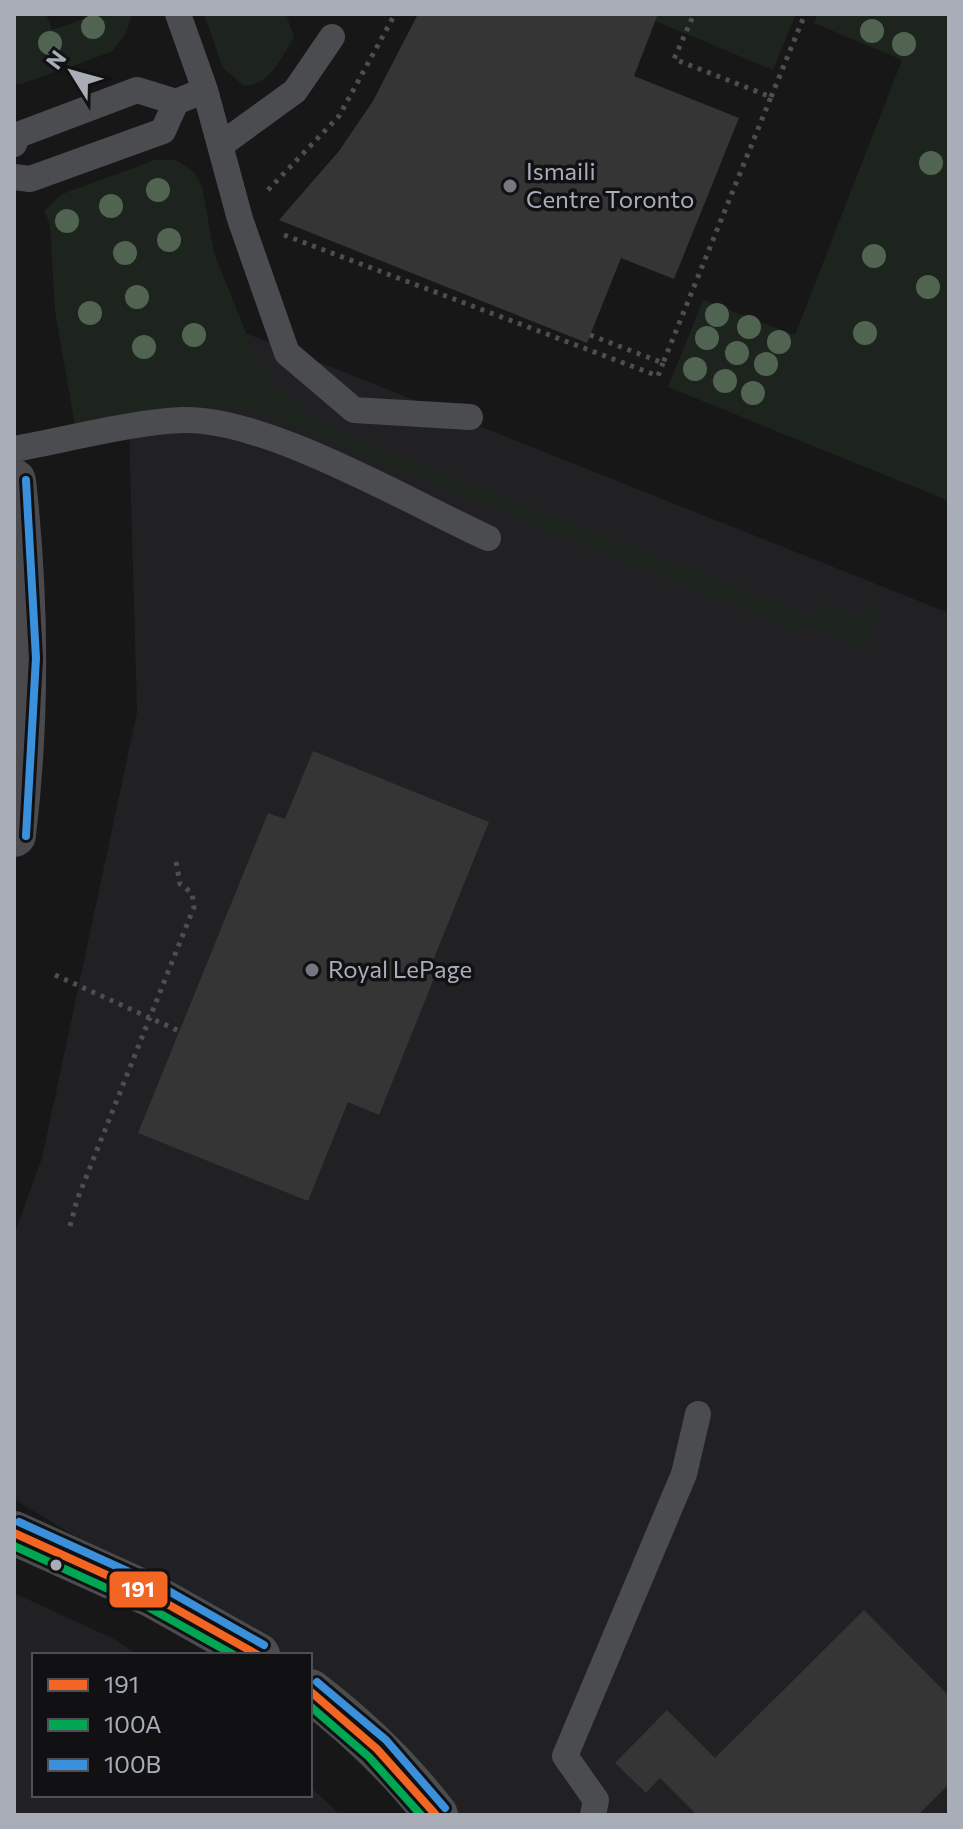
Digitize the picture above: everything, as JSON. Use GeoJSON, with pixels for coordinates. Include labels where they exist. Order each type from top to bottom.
{"type":"FeatureCollection","features":[{"type":"Feature","properties":{"kind":"street"},"geometry":{"type":"LineString","coordinates":[[14,481],[23,564],[25,683],[14,835]]}},
{"type":"Feature","properties":{"kind":"street"},"geometry":{"type":"LineString","coordinates":[[14,1533],[153,1596],[254,1653]]}},
{"type":"Feature","properties":{"kind":"street"},"geometry":{"type":"LineString","coordinates":[[312,1693],[349,1721],[413,1785],[436,1815]]}},
{"type":"Feature","properties":{"kind":"lane"},"geometry":{"type":"LineString","coordinates":[[178,14],[222,144],[240,219],[287,353],[354,410],[470,417]]}},
{"type":"Feature","properties":{"kind":"lane"},"geometry":{"type":"LineString","coordinates":[[222,144],[295,91],[332,37]]}},
{"type":"Feature","properties":{"kind":"lane"},"geometry":{"type":"LineString","coordinates":[[14,144],[18,135],[137,90],[176,102],[205,90]]}},
{"type":"Feature","properties":{"kind":"lane"},"geometry":{"type":"LineString","coordinates":[[14,177],[30,179],[163,131],[176,102]]}},
{"type":"Feature","properties":{"kind":"lane"},"geometry":{"type":"LineString","coordinates":[[14,449],[182,420],[238,426],[329,463],[488,538]]}},
{"type":"Feature","properties":{"kind":"lane"},"geometry":{"type":"LineString","coordinates":[[593,1815],[596,1800],[565,1756],[684,1474],[698,1414]]}},
{"type":"Feature","properties":{"kind":"path"},"geometry":{"type":"LineString","coordinates":[[395,14],[339,116],[240,219],[658,376],[805,14]]}},
{"type":"Feature","properties":{"kind":"path"},"geometry":{"type":"LineString","coordinates":[[694,14],[674,59],[771,97]]}},
{"type":"Feature","properties":{"kind":"path"},"geometry":{"type":"LineString","coordinates":[[590,335],[663,363]]}},
{"type":"Feature","properties":{"kind":"path"},"geometry":{"type":"LineString","coordinates":[[70,1226],[77,1200],[194,907],[192,893],[180,884],[175,856]]}},
{"type":"Feature","properties":{"kind":"path"},"geometry":{"type":"LineString","coordinates":[[55,975],[179,1031]]}},
{"type":"Feature","properties":{"kind":"shaded area"},"geometry":{"type":"Polygon","coordinates":[[[14,14],[46,14],[52,30],[98,14],[132,14],[126,34],[111,52],[14,84],[14,14]]]}},
{"type":"Feature","properties":{"kind":"shaded area"},"geometry":{"type":"Polygon","coordinates":[[[204,14],[286,14],[294,37],[267,76],[252,85],[243,85],[223,68],[204,14]]]}},
{"type":"Feature","properties":{"kind":"shaded area"},"geometry":{"type":"Polygon","coordinates":[[[658,14],[796,14],[773,70],[655,21],[658,14]]]}},
{"type":"Feature","properties":{"kind":"shaded area"},"geometry":{"type":"Polygon","coordinates":[[[818,14],[949,14],[949,501],[668,387],[703,300],[795,335],[902,60],[814,23],[818,14]]]}},
{"type":"Feature","properties":{"kind":"shaded area"},"geometry":{"type":"Polygon","coordinates":[[[155,160],[176,160],[194,172],[202,186],[214,253],[255,355],[273,383],[314,419],[393,454],[814,617],[821,601],[863,618],[870,602],[883,606],[865,649],[804,624],[801,633],[262,414],[192,408],[75,425],[55,311],[50,224],[44,211],[62,194],[155,160]]]}},
{"type":"Feature","properties":{"kind":"shaded area"},"geometry":{"type":"Polygon","coordinates":[[[125,285],[949,613],[949,1815],[457,1815],[312,1682],[312,1653],[266,1653],[14,1499],[14,1235],[42,1158],[137,712],[125,285]]]}},
{"type":"Feature","properties":{"kind":"shaded area"},"geometry":{"type":"Polygon","coordinates":[[[14,1593],[114,1639],[135,1653],[32,1653],[32,1797],[312,1797],[312,1788],[340,1815],[14,1815],[14,1593]]]}},
{"type":"Feature","properties":{"kind":"building","name":"Ismaili Centre Toronto"},"geometry":{"type":"Polygon","coordinates":[[[418,14],[658,14],[634,76],[739,118],[674,279],[621,258],[587,343],[279,220],[339,151],[373,101],[418,14]]]}},
{"type":"Feature","properties":{"kind":"building","name":"Royal LePage"},"geometry":{"type":"Polygon","coordinates":[[[313,751],[489,822],[428,973],[435,976],[379,1115],[348,1102],[308,1201],[138,1133],[268,813],[285,819],[313,751]]]}},
{"type":"Feature","properties":{"kind":"building"},"geometry":{"type":"Polygon","coordinates":[[[864,1610],[949,1696],[949,1784],[918,1815],[697,1815],[660,1778],[646,1793],[615,1763],[667,1710],[715,1758],[864,1610]]]}},
{"type":"Feature","properties":{"kind":"transit line","name":"100B"},"geometry":{"type":"LineString","coordinates":[[26,480],[36,658],[26,836]]}},
{"type":"Feature","properties":{"kind":"transit line","name":"100B"},"geometry":{"type":"LineString","coordinates":[[19,1522],[158,1585],[264,1645]]}},
{"type":"Feature","properties":{"kind":"transit line","name":"191"},"geometry":{"type":"LineString","coordinates":[[14,1533],[153,1596],[254,1653]]}},
{"type":"Feature","properties":{"kind":"transit line","name":"100A"},"geometry":{"type":"LineString","coordinates":[[14,1546],[148,1607],[230,1653]]}},
{"type":"Feature","properties":{"kind":"transit line","name":"100B"},"geometry":{"type":"LineString","coordinates":[[317,1682],[386,1740],[445,1808]]}},
{"type":"Feature","properties":{"kind":"transit line","name":"191"},"geometry":{"type":"LineString","coordinates":[[312,1693],[377,1749],[436,1815]]}},
{"type":"Feature","properties":{"kind":"transit line","name":"100A"},"geometry":{"type":"LineString","coordinates":[[312,1708],[369,1757],[421,1815]]}},
{"type":"Feature","properties":{"kind":"place","name":"Ismaili Centre Toronto"},"geometry":{"type":"Point","coordinates":[510,186]}},
{"type":"Feature","properties":{"kind":"place","name":"Royal LePage"},"geometry":{"type":"Point","coordinates":[312,970]}}]}
